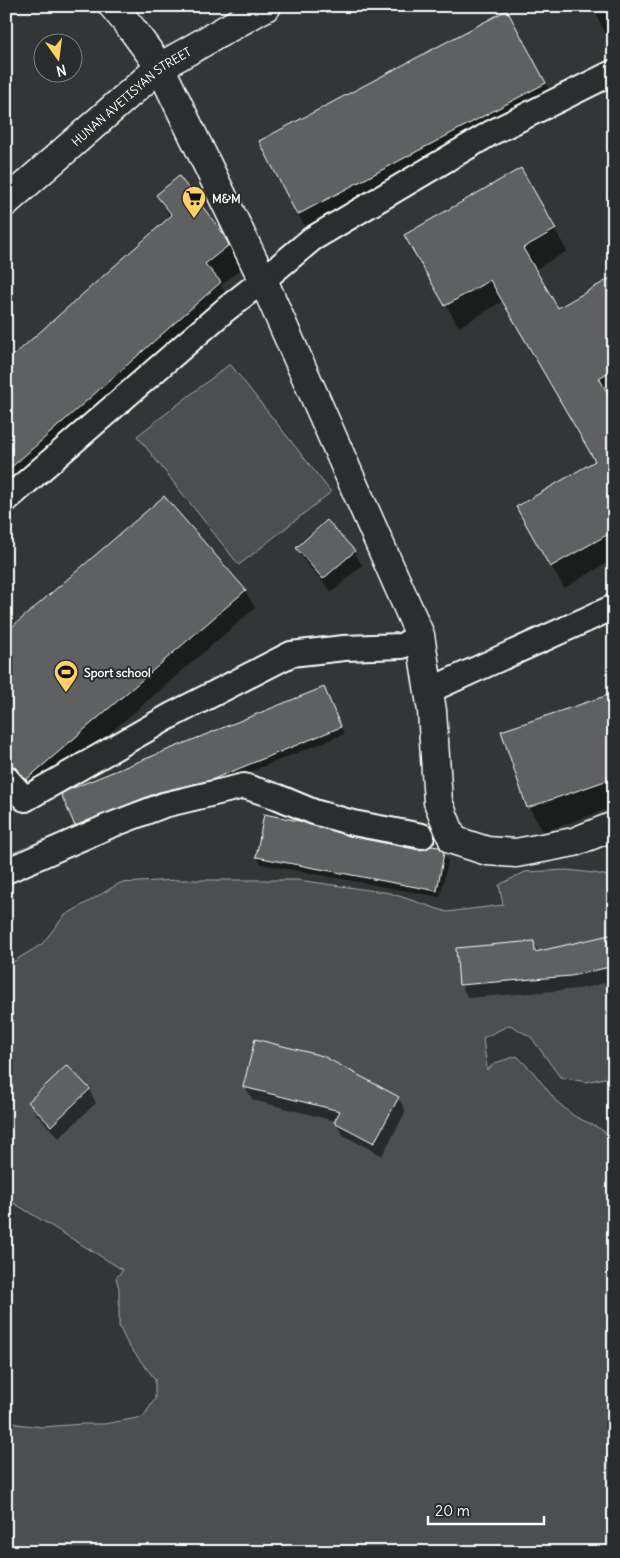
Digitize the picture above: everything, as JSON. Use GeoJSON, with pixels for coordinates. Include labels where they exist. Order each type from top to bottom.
{"type":"FeatureCollection","features":[{"type":"Feature","properties":{"kind":"main road"},"geometry":{"type":"LineString","coordinates":[[113,6],[160,67],[263,280],[420,635],[432,711],[438,802],[453,840],[486,851],[516,853],[574,842],[614,826]]}},
{"type":"Feature","properties":{"kind":"main road","name":"HUNAN AVETISYAN STREET"},"geometry":{"type":"LineString","coordinates":[[6,202],[160,67],[267,6]]}},
{"type":"Feature","properties":{"kind":"lane"},"geometry":{"type":"LineString","coordinates":[[6,500],[225,310],[312,239],[491,133],[614,72]]}},
{"type":"Feature","properties":{"kind":"lane"},"geometry":{"type":"LineString","coordinates":[[428,691],[614,607]]}},
{"type":"Feature","properties":{"kind":"lane"},"geometry":{"type":"LineString","coordinates":[[6,778],[25,799],[172,715],[291,654],[344,648],[402,646],[420,635]]}},
{"type":"Feature","properties":{"kind":"lane"},"geometry":{"type":"LineString","coordinates":[[6,871],[100,830],[164,805],[244,786],[314,812],[353,823],[422,836]]}},
{"type":"Feature","properties":{"kind":"shaded area"},"geometry":{"type":"Polygon","coordinates":[[[230,364],[331,492],[239,565],[137,436],[230,364]]]}},
{"type":"Feature","properties":{"kind":"shaded area"},"geometry":{"type":"Polygon","coordinates":[[[567,870],[614,877],[614,1076],[586,1082],[560,1077],[531,1037],[510,1025],[483,1038],[487,1070],[495,1063],[517,1056],[534,1073],[556,1101],[574,1116],[614,1138],[614,1552],[6,1552],[6,1417],[17,1424],[42,1427],[104,1424],[143,1417],[155,1399],[155,1379],[128,1345],[119,1326],[119,1288],[116,1278],[123,1270],[6,1200],[6,966],[42,944],[64,916],[120,883],[176,880],[298,880],[390,893],[447,912],[503,905],[499,885],[525,872],[567,870]]]}},
{"type":"Feature","properties":{"kind":"building"},"geometry":{"type":"Polygon","coordinates":[[[507,10],[546,83],[297,215],[259,141],[507,10]]]}},
{"type":"Feature","properties":{"kind":"building"},"geometry":{"type":"Polygon","coordinates":[[[521,168],[556,229],[523,248],[558,308],[614,276],[614,369],[599,378],[614,404],[614,531],[550,567],[516,507],[595,461],[490,280],[445,306],[404,235],[521,168]]]}},
{"type":"Feature","properties":{"kind":"building"},"geometry":{"type":"Polygon","coordinates":[[[179,176],[222,232],[229,245],[205,264],[221,282],[6,472],[6,362],[172,215],[156,195],[179,176]]]}},
{"type":"Feature","properties":{"kind":"building","name":"Sport school"},"geometry":{"type":"Polygon","coordinates":[[[164,496],[246,590],[26,780],[16,768],[6,765],[6,632],[164,496]]]}},
{"type":"Feature","properties":{"kind":"building"},"geometry":{"type":"Polygon","coordinates":[[[327,520],[355,551],[323,579],[296,548],[327,520]]]}},
{"type":"Feature","properties":{"kind":"building"},"geometry":{"type":"Polygon","coordinates":[[[324,687],[341,727],[211,780],[159,792],[75,826],[61,794],[68,790],[324,687]]]}},
{"type":"Feature","properties":{"kind":"building"},"geometry":{"type":"Polygon","coordinates":[[[614,693],[614,778],[527,808],[501,731],[614,693]]]}},
{"type":"Feature","properties":{"kind":"building"},"geometry":{"type":"Polygon","coordinates":[[[264,814],[299,821],[350,836],[419,850],[431,846],[439,847],[444,853],[437,891],[256,857],[264,814]]]}},
{"type":"Feature","properties":{"kind":"building"},"geometry":{"type":"Polygon","coordinates":[[[614,934],[614,966],[571,976],[459,985],[456,948],[534,941],[535,952],[614,934]]]}},
{"type":"Feature","properties":{"kind":"building"},"geometry":{"type":"Polygon","coordinates":[[[255,1039],[323,1056],[399,1097],[374,1143],[334,1122],[340,1111],[243,1087],[255,1039]]]}},
{"type":"Feature","properties":{"kind":"building"},"geometry":{"type":"Polygon","coordinates":[[[67,1065],[90,1089],[51,1126],[28,1102],[67,1065]]]}},
{"type":"Feature","properties":{"kind":"place","name":"M&M"},"geometry":{"type":"Point","coordinates":[194,219]}},
{"type":"Feature","properties":{"kind":"place","name":"Sport school"},"geometry":{"type":"Point","coordinates":[66,693]}}]}
